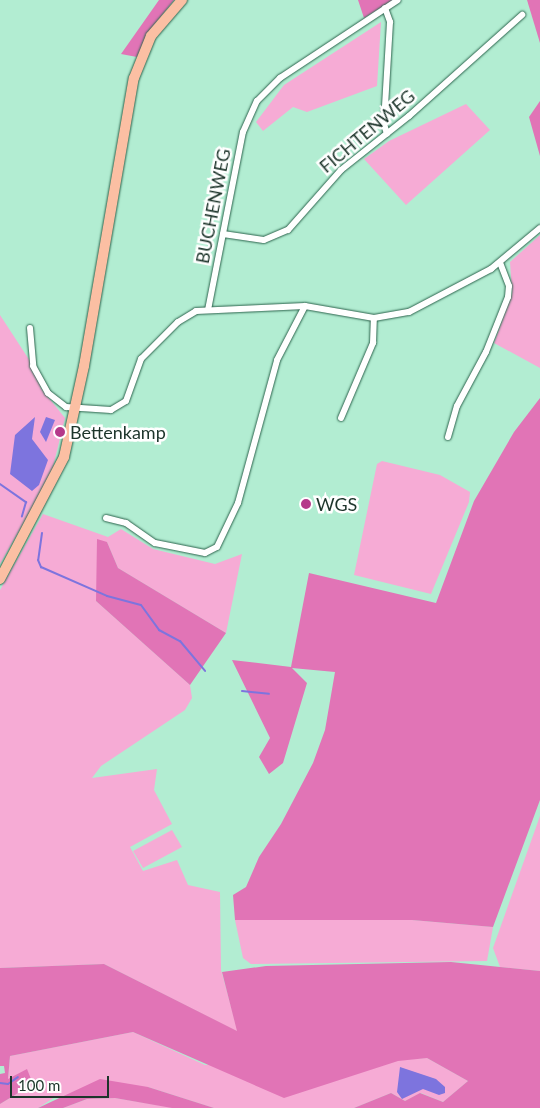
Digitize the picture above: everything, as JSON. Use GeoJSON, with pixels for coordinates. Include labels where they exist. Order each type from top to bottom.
{"type":"FeatureCollection","features":[{"type":"Feature","properties":{"kind":"main road"},"geometry":{"type":"LineString","coordinates":[[0,579],[57,474],[76,409],[134,78],[151,36],[182,0]]}},
{"type":"Feature","properties":{"kind":"street","name":"BUCHENWEG"},"geometry":{"type":"LineString","coordinates":[[208,310],[243,132],[257,101],[280,78],[398,0]]}},
{"type":"Feature","properties":{"kind":"street"},"geometry":{"type":"LineString","coordinates":[[385,8],[390,22],[384,124],[387,134]]}},
{"type":"Feature","properties":{"kind":"street","name":"FICHTENWEG"},"geometry":{"type":"LineString","coordinates":[[223,234],[264,240],[288,230],[337,173],[387,134],[522,15]]}},
{"type":"Feature","properties":{"kind":"street"},"geometry":{"type":"LineString","coordinates":[[30,328],[29,352],[38,379],[57,402],[76,409],[108,411],[121,406],[145,356],[178,322],[196,311],[305,306],[374,318],[418,310],[500,263],[540,228]]}},
{"type":"Feature","properties":{"kind":"street"},"geometry":{"type":"LineString","coordinates":[[448,437],[457,406],[486,352],[508,297],[509,286],[500,263]]}},
{"type":"Feature","properties":{"kind":"street"},"geometry":{"type":"LineString","coordinates":[[106,518],[126,523],[155,543],[198,552],[213,550],[225,535],[238,503],[259,421],[280,354],[305,306]]}},
{"type":"Feature","properties":{"kind":"street"},"geometry":{"type":"LineString","coordinates":[[341,418],[373,343],[374,318]]}},
{"type":"Feature","properties":{"kind":"shaded area"},"geometry":{"type":"Polygon","coordinates":[[[159,0],[174,0],[150,30],[137,57],[121,54],[159,0]]]}},
{"type":"Feature","properties":{"kind":"shaded area"},"geometry":{"type":"Polygon","coordinates":[[[358,0],[393,0],[364,18],[358,0]]]}},
{"type":"Feature","properties":{"kind":"shaded area"},"geometry":{"type":"Polygon","coordinates":[[[527,0],[540,0],[540,43],[527,0]]]}},
{"type":"Feature","properties":{"kind":"shaded area"},"geometry":{"type":"Polygon","coordinates":[[[381,22],[377,86],[307,112],[293,107],[263,131],[256,122],[284,85],[381,22]]]}},
{"type":"Feature","properties":{"kind":"shaded area"},"geometry":{"type":"Polygon","coordinates":[[[540,101],[540,156],[529,117],[540,101]]]}},
{"type":"Feature","properties":{"kind":"shaded area"},"geometry":{"type":"Polygon","coordinates":[[[466,104],[490,130],[406,205],[364,159],[389,141],[466,104]]]}},
{"type":"Feature","properties":{"kind":"shaded area"},"geometry":{"type":"Polygon","coordinates":[[[540,235],[540,368],[494,343],[512,293],[510,262],[540,235]]]}},
{"type":"Feature","properties":{"kind":"shaded area"},"geometry":{"type":"Polygon","coordinates":[[[0,315],[45,384],[40,387],[65,418],[51,475],[0,564],[0,315]]]}},
{"type":"Feature","properties":{"kind":"shaded area"},"geometry":{"type":"Polygon","coordinates":[[[540,398],[540,800],[493,927],[412,920],[235,920],[233,895],[246,887],[259,857],[281,824],[313,763],[325,730],[335,672],[292,668],[307,683],[283,763],[269,774],[259,757],[270,738],[232,660],[291,667],[309,573],[436,603],[474,501],[514,432],[540,398]]]}},
{"type":"Feature","properties":{"kind":"shaded area"},"geometry":{"type":"Polygon","coordinates":[[[35,417],[32,439],[48,460],[39,485],[32,491],[10,474],[15,435],[35,417]]]}},
{"type":"Feature","properties":{"kind":"shaded area"},"geometry":{"type":"Polygon","coordinates":[[[46,417],[55,420],[46,442],[40,432],[46,417]]]}},
{"type":"Feature","properties":{"kind":"shaded area"},"geometry":{"type":"Polygon","coordinates":[[[382,461],[440,475],[470,492],[469,502],[431,594],[354,575],[377,464],[382,461]]]}},
{"type":"Feature","properties":{"kind":"shaded area"},"geometry":{"type":"Polygon","coordinates":[[[43,514],[108,537],[121,529],[153,549],[215,564],[242,554],[226,633],[118,568],[107,542],[96,601],[190,685],[192,698],[185,710],[101,766],[92,778],[157,769],[154,790],[172,824],[130,847],[143,871],[177,860],[188,885],[220,892],[221,970],[238,1032],[104,964],[0,968],[0,590],[43,514]]]}},
{"type":"Feature","properties":{"kind":"shaded area"},"geometry":{"type":"Polygon","coordinates":[[[97,539],[107,542],[118,568],[226,633],[190,685],[96,601],[97,539]]]}},
{"type":"Feature","properties":{"kind":"shaded area"},"geometry":{"type":"Polygon","coordinates":[[[540,816],[540,971],[500,967],[493,948],[540,816]]]}},
{"type":"Feature","properties":{"kind":"shaded area"},"geometry":{"type":"Polygon","coordinates":[[[172,830],[182,847],[143,868],[133,851],[172,830]]]}},
{"type":"Feature","properties":{"kind":"shaded area"},"geometry":{"type":"Polygon","coordinates":[[[235,920],[412,920],[493,927],[487,961],[251,964],[243,958],[235,920]]]}},
{"type":"Feature","properties":{"kind":"shaded area"},"geometry":{"type":"Polygon","coordinates":[[[451,962],[540,971],[540,1108],[354,1108],[391,1093],[405,1101],[420,1093],[443,1102],[468,1081],[427,1058],[398,1061],[284,1098],[133,1032],[10,1056],[8,1079],[27,1069],[33,1084],[0,1104],[0,1074],[5,1073],[4,1066],[0,1066],[0,968],[104,964],[237,1031],[222,972],[266,966],[451,962]]]}},
{"type":"Feature","properties":{"kind":"shaded area"},"geometry":{"type":"Polygon","coordinates":[[[133,1032],[205,1065],[427,1058],[468,1081],[443,1102],[421,1093],[405,1101],[391,1093],[354,1108],[214,1108],[148,1087],[55,1097],[38,1108],[0,1108],[0,1104],[33,1084],[8,1079],[10,1056],[133,1032]]]}},
{"type":"Feature","properties":{"kind":"shaded area"},"geometry":{"type":"Polygon","coordinates":[[[400,1067],[436,1079],[445,1087],[445,1093],[439,1095],[423,1089],[402,1099],[397,1092],[400,1067]]]}},
{"type":"Feature","properties":{"kind":"shaded area"},"geometry":{"type":"Polygon","coordinates":[[[100,1079],[148,1087],[214,1108],[172,1108],[115,1098],[87,1099],[63,1108],[38,1108],[100,1079]]]}},
{"type":"Feature","properties":{"kind":"shaded area"},"geometry":{"type":"Polygon","coordinates":[[[115,1098],[172,1108],[63,1108],[87,1099],[115,1098]]]}},
{"type":"Feature","properties":{"kind":"waterway"},"geometry":{"type":"LineString","coordinates":[[0,484],[26,502],[22,516]]}},
{"type":"Feature","properties":{"kind":"waterway"},"geometry":{"type":"LineString","coordinates":[[42,533],[38,560],[41,567],[107,596],[141,605],[159,630],[180,641],[205,671]]}},
{"type":"Feature","properties":{"kind":"waterway"},"geometry":{"type":"LineString","coordinates":[[242,691],[269,694]]}},
{"type":"Feature","properties":{"kind":"waterway"},"geometry":{"type":"LineString","coordinates":[[0,1083],[8,1084],[18,1077]]}},
{"type":"Feature","properties":{"kind":"place","name":"Bettenkamp"},"geometry":{"type":"Point","coordinates":[60,432]}},
{"type":"Feature","properties":{"kind":"place","name":"WGS"},"geometry":{"type":"Point","coordinates":[306,504]}}]}
